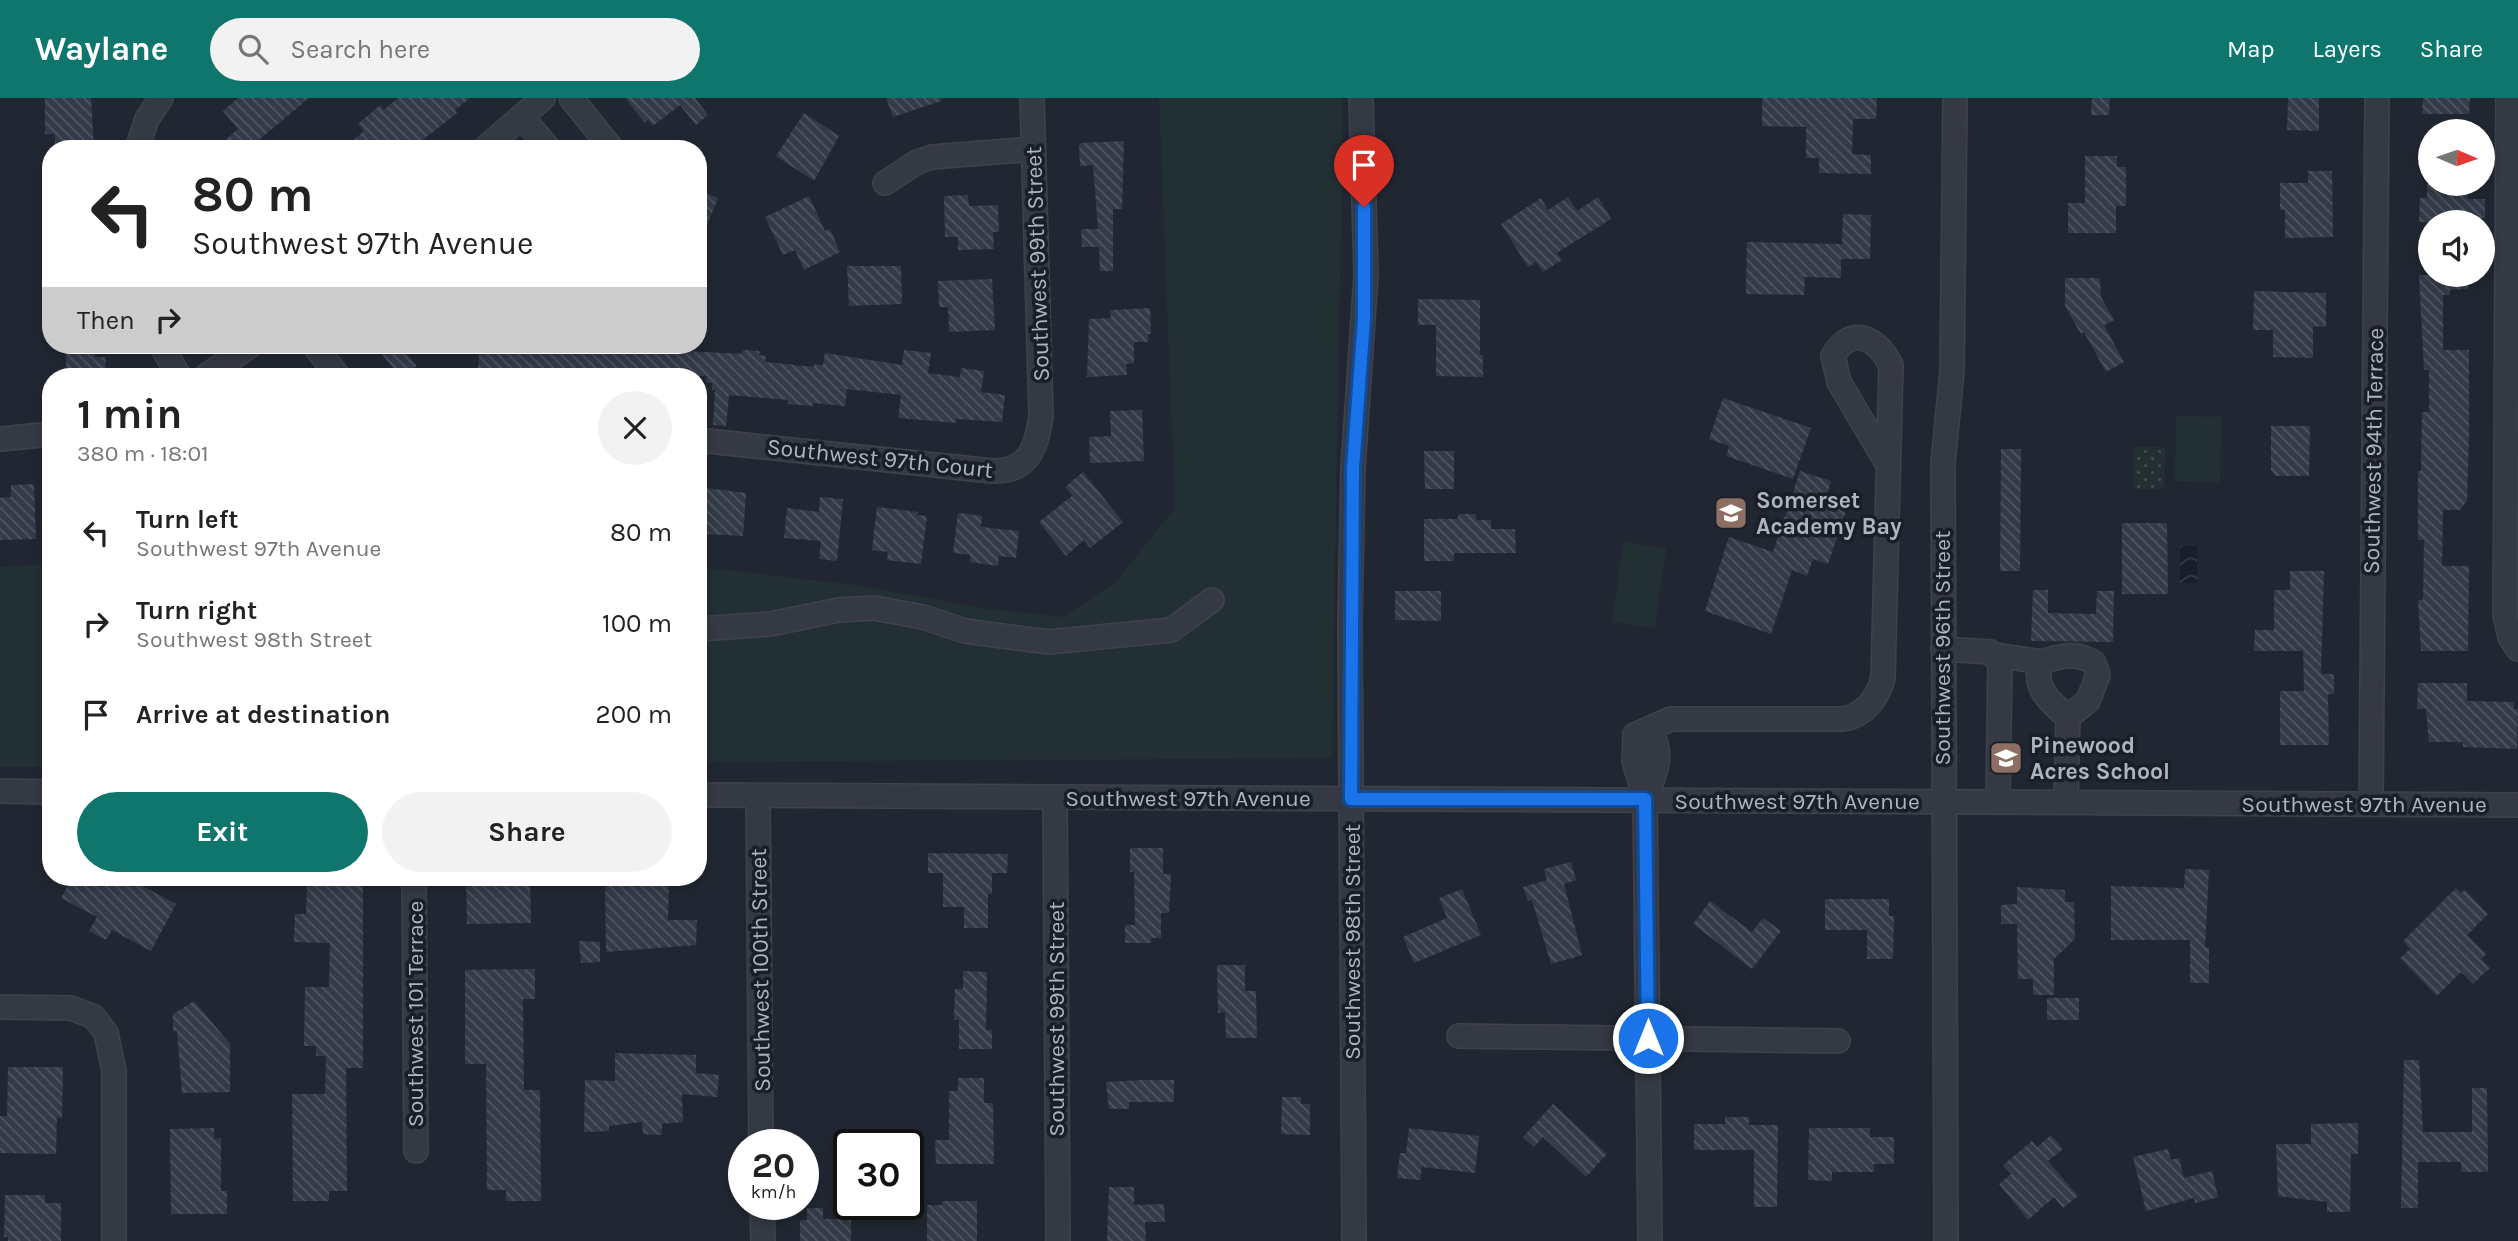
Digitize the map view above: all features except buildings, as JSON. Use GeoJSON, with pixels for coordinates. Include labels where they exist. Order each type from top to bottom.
{"type":"FeatureCollection","features":[{"type":"Feature","properties":{"kind":"street"},"geometry":{"type":"LineString","coordinates":[[140,140],[147,119],[161,98]]}},
{"type":"Feature","properties":{"kind":"street"},"geometry":{"type":"LineString","coordinates":[[495,140],[543,98]]}},
{"type":"Feature","properties":{"kind":"street"},"geometry":{"type":"LineString","coordinates":[[570,98],[605,140]]}},
{"type":"Feature","properties":{"kind":"street","name":"Southwest 99th Street"},"geometry":{"type":"LineString","coordinates":[[1032,98],[1040,334],[1039,431]]}},
{"type":"Feature","properties":{"kind":"street","name":"Southwest 98th Street"},"geometry":{"type":"LineString","coordinates":[[1354,1241],[1351,799],[1353,468],[1366,275],[1361,98]]}},
{"type":"Feature","properties":{"kind":"street","name":"Southwest 96th Street"},"geometry":{"type":"LineString","coordinates":[[1946,1241],[1942,802],[1943,463],[1952,372],[1955,98]]}},
{"type":"Feature","properties":{"kind":"street","name":"Southwest 94th Terrace"},"geometry":{"type":"LineString","coordinates":[[2371,804],[2377,98]]}},
{"type":"Feature","properties":{"kind":"street"},"geometry":{"type":"LineString","coordinates":[[2508,98],[2513,170],[2513,386],[2512,543],[2505,615],[2511,637],[2518,649]]}},
{"type":"Feature","properties":{"kind":"street"},"geometry":{"type":"LineString","coordinates":[[522,117],[541,140]]}},
{"type":"Feature","properties":{"kind":"street"},"geometry":{"type":"LineString","coordinates":[[886,183],[917,162],[932,157],[1032,149]]}},
{"type":"Feature","properties":{"kind":"street"},"geometry":{"type":"LineString","coordinates":[[1650,1241],[1645,799],[1634,761],[1634,735],[1671,719],[1843,719],[1858,715],[1872,702],[1883,678],[1891,365],[1882,346],[1866,339],[1852,338],[1840,344],[1833,356],[1839,382],[1888,465]]}},
{"type":"Feature","properties":{"kind":"street"},"geometry":{"type":"LineString","coordinates":[[218,368],[238,354]]}},
{"type":"Feature","properties":{"kind":"street"},"geometry":{"type":"LineString","coordinates":[[321,354],[332,368]]}},
{"type":"Feature","properties":{"kind":"street","name":"Southwest 97th Court"},"geometry":{"type":"LineString","coordinates":[[707,441],[1001,471],[1026,462],[1034,451],[1039,431]]}},
{"type":"Feature","properties":{"kind":"street"},"geometry":{"type":"LineString","coordinates":[[0,439],[42,435]]}},
{"type":"Feature","properties":{"kind":"street"},"geometry":{"type":"LineString","coordinates":[[707,628],[770,624],[839,610],[874,608],[923,617],[965,631],[1048,642],[1164,632],[1212,600]]}},
{"type":"Feature","properties":{"kind":"street"},"geometry":{"type":"LineString","coordinates":[[1943,649],[1993,653],[2042,662],[2056,657],[2081,656],[2098,668],[2093,693],[2067,717]]}},
{"type":"Feature","properties":{"kind":"street"},"geometry":{"type":"LineString","coordinates":[[1993,653],[2000,662],[1998,802]]}},
{"type":"Feature","properties":{"kind":"street"},"geometry":{"type":"LineString","coordinates":[[2042,662],[2038,681],[2045,695],[2067,717],[2066,802]]}},
{"type":"Feature","properties":{"kind":"street"},"geometry":{"type":"LineString","coordinates":[[0,791],[42,792]]}},
{"type":"Feature","properties":{"kind":"street","name":"Southwest 97th Avenue"},"geometry":{"type":"LineString","coordinates":[[707,795],[2518,805]]}},
{"type":"Feature","properties":{"kind":"street","name":"Southwest 100th Street"},"geometry":{"type":"LineString","coordinates":[[758,796],[761,1129]]}},
{"type":"Feature","properties":{"kind":"street","name":"Southwest 99th Street"},"geometry":{"type":"LineString","coordinates":[[1055,797],[1058,1241]]}},
{"type":"Feature","properties":{"kind":"street","name":"Southwest 101 Terrace"},"geometry":{"type":"LineString","coordinates":[[414,886],[416,1151]]}},
{"type":"Feature","properties":{"kind":"street"},"geometry":{"type":"LineString","coordinates":[[0,1007],[71,1008],[94,1017],[101,1023],[110,1043],[114,1071],[114,1241]]}},
{"type":"Feature","properties":{"kind":"street"},"geometry":{"type":"LineString","coordinates":[[1459,1036],[1838,1041]]}},
{"type":"Feature","properties":{"kind":"street"},"geometry":{"type":"LineString","coordinates":[[762,1220],[762,1241]]}},
{"type":"Feature","properties":{"kind":"shaded area"},"geometry":{"type":"Polygon","coordinates":[[[1159,98],[1343,98],[1332,758],[707,762],[707,568],[855,585],[988,609],[1064,617],[1115,583],[1175,508],[1159,98]]]}},
{"type":"Feature","properties":{"kind":"shaded area"},"geometry":{"type":"Polygon","coordinates":[[[2176,416],[2221,417],[2220,482],[2175,481],[2176,416]]]}},
{"type":"Feature","properties":{"kind":"shaded area"},"geometry":{"type":"Polygon","coordinates":[[[2133,447],[2165,447],[2164,489],[2133,489],[2133,447]]]}},
{"type":"Feature","properties":{"kind":"shaded area"},"geometry":{"type":"Polygon","coordinates":[[[1623,542],[1666,548],[1655,628],[1612,622],[1623,542]]]}},
{"type":"Feature","properties":{"kind":"shaded area"},"geometry":{"type":"Polygon","coordinates":[[[42,565],[42,767],[0,767],[0,567],[42,565]]]}},
{"type":"Feature","properties":{"kind":"water"},"geometry":{"type":"Polygon","coordinates":[[[2180,546],[2197,546],[2197,583],[2180,583],[2180,546]]]}},
{"type":"Feature","properties":{"kind":"place","name":"Somerset Academy Bay"},"geometry":{"type":"Point","coordinates":[1731,513]}},
{"type":"Feature","properties":{"kind":"place","name":"Pinewood Acres School"},"geometry":{"type":"Point","coordinates":[2006,758]}},
{"type":"Feature","properties":{"kind":"route"},"geometry":{"type":"LineString","coordinates":[[1364,207],[1366,275],[1353,468],[1351,799],[1645,799],[1648,1038]]}}]}
